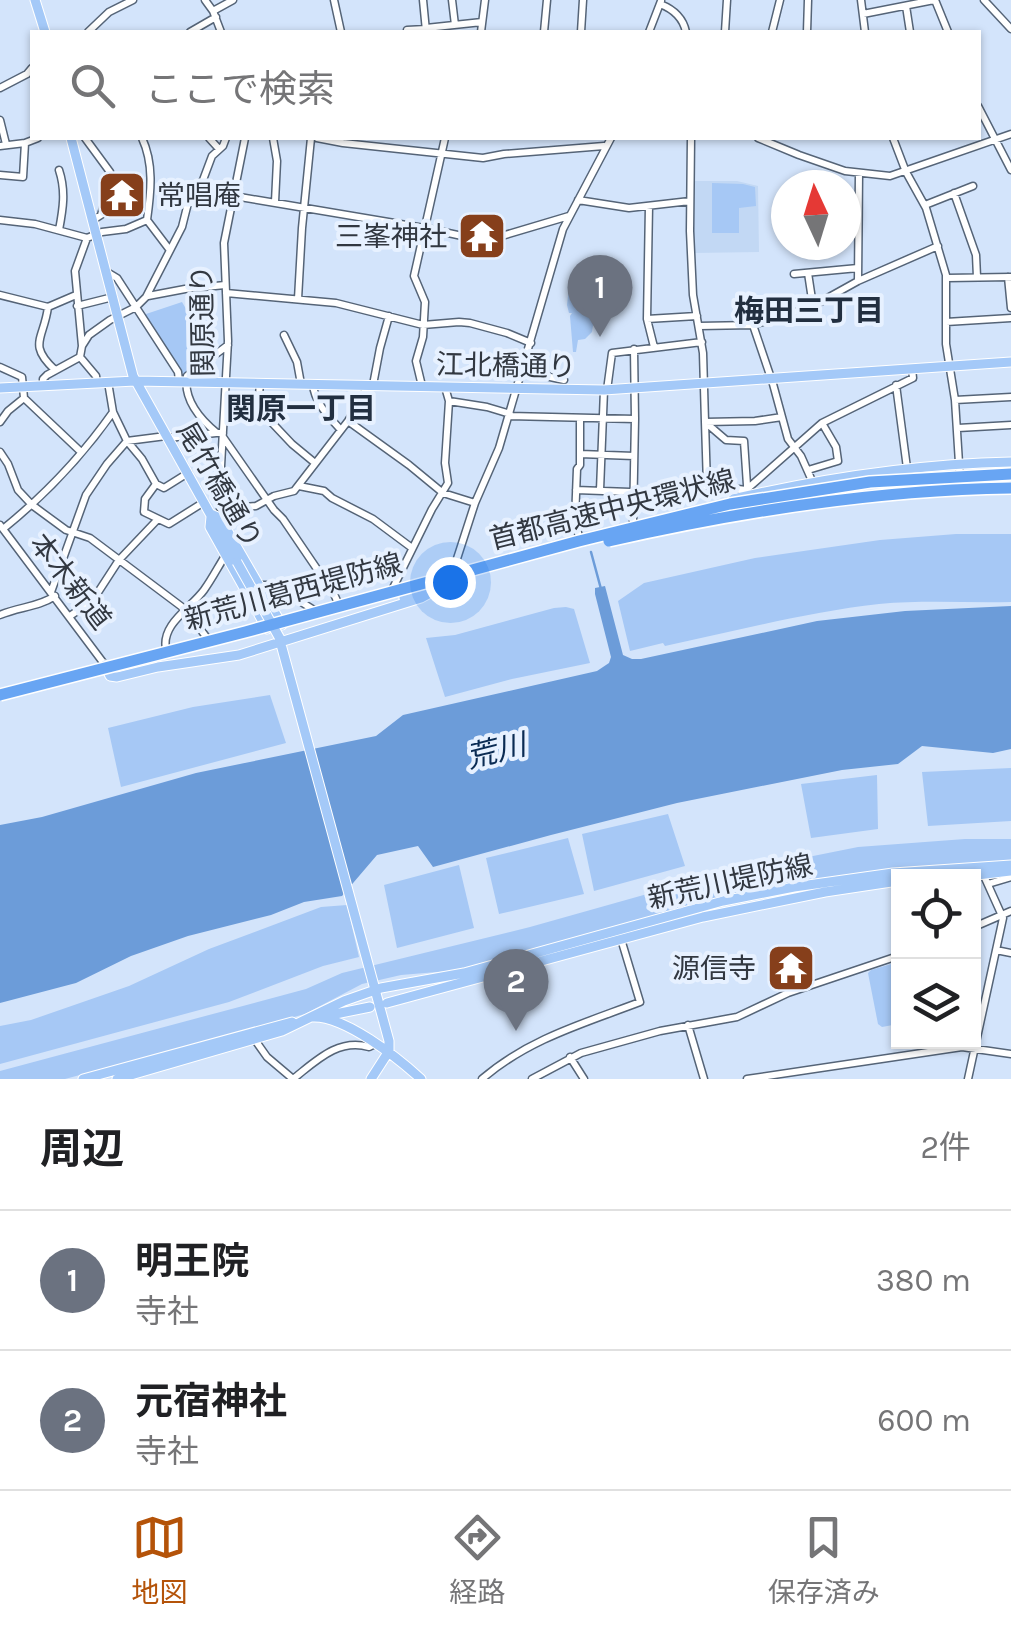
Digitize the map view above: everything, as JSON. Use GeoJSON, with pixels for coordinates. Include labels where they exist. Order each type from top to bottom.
{"type":"FeatureCollection","features":[{"type":"Feature","properties":{"kind":"highway","name":"首都高速中央環状線"},"geometry":{"type":"LineString","coordinates":[[0,697],[730,504],[917,478],[1011,476]]}},
{"type":"Feature","properties":{"kind":"highway","name":"首都高速中央環状線"},"geometry":{"type":"LineString","coordinates":[[0,697],[196,652],[582,547],[734,516],[1011,476]]}},
{"type":"Feature","properties":{"kind":"main road"},"geometry":{"type":"LineString","coordinates":[[35,0],[44,30]]}},
{"type":"Feature","properties":{"kind":"main road","name":"尾竹橋通り"},"geometry":{"type":"LineString","coordinates":[[72,140],[92,220],[92,235],[136,381],[214,517],[286,657],[389,1041],[388,1052]]}},
{"type":"Feature","properties":{"kind":"main road","name":"江北橋通り"},"geometry":{"type":"LineString","coordinates":[[0,388],[24,392],[43,386],[136,381],[605,390],[1011,362]]}},
{"type":"Feature","properties":{"kind":"main road","name":"新荒川葛西堤防線"},"geometry":{"type":"LineString","coordinates":[[0,697],[579,537],[814,482],[960,464],[1011,476]]}},
{"type":"Feature","properties":{"kind":"main road","name":"新荒川葛西堤防線"},"geometry":{"type":"LineString","coordinates":[[280,622],[393,588],[581,544],[748,497],[960,479],[962,486],[1011,476]]}},
{"type":"Feature","properties":{"kind":"main road"},"geometry":{"type":"LineString","coordinates":[[266,626],[210,527],[214,517],[220,518],[280,622]]}},
{"type":"Feature","properties":{"kind":"main road"},"geometry":{"type":"LineString","coordinates":[[106,668],[110,676],[119,677],[240,655],[421,598],[451,575]]}},
{"type":"Feature","properties":{"kind":"main road","name":"新荒川葛西堤防線"},"geometry":{"type":"LineString","coordinates":[[106,668],[166,648],[266,626]]}},
{"type":"Feature","properties":{"kind":"main road","name":"新荒川堤防線"},"geometry":{"type":"LineString","coordinates":[[117,1079],[298,1025],[374,986],[464,972],[689,910],[794,887],[911,871],[1011,871]]}},
{"type":"Feature","properties":{"kind":"main road","name":"新荒川堤防線"},"geometry":{"type":"LineString","coordinates":[[981,879],[1011,871]]}},
{"type":"Feature","properties":{"kind":"main road","name":"新荒川堤防線"},"geometry":{"type":"LineString","coordinates":[[387,1003],[734,910],[891,882]]}},
{"type":"Feature","properties":{"kind":"main road","name":"新荒川堤防線"},"geometry":{"type":"LineString","coordinates":[[464,972],[474,976],[516,968]]}},
{"type":"Feature","properties":{"kind":"main road","name":"新荒川堤防線"},"geometry":{"type":"LineString","coordinates":[[82,1079],[314,1017],[370,1007]]}},
{"type":"Feature","properties":{"kind":"main road"},"geometry":{"type":"LineString","coordinates":[[314,1017],[331,1019],[375,1044],[422,1079]]}},
{"type":"Feature","properties":{"kind":"main road"},"geometry":{"type":"LineString","coordinates":[[370,1079],[388,1052]]}},
{"type":"Feature","properties":{"kind":"street"},"geometry":{"type":"LineString","coordinates":[[90,30],[118,4],[133,0]]}},
{"type":"Feature","properties":{"kind":"street"},"geometry":{"type":"LineString","coordinates":[[205,0],[220,30]]}},
{"type":"Feature","properties":{"kind":"street"},"geometry":{"type":"LineString","coordinates":[[193,30],[233,0]]}},
{"type":"Feature","properties":{"kind":"street"},"geometry":{"type":"LineString","coordinates":[[334,0],[341,30]]}},
{"type":"Feature","properties":{"kind":"street"},"geometry":{"type":"LineString","coordinates":[[423,0],[426,30]]}},
{"type":"Feature","properties":{"kind":"street"},"geometry":{"type":"LineString","coordinates":[[452,0],[454,25]]}},
{"type":"Feature","properties":{"kind":"street"},"geometry":{"type":"LineString","coordinates":[[481,30],[486,0]]}},
{"type":"Feature","properties":{"kind":"street"},"geometry":{"type":"LineString","coordinates":[[544,30],[547,0]]}},
{"type":"Feature","properties":{"kind":"street"},"geometry":{"type":"LineString","coordinates":[[581,30],[583,0]]}},
{"type":"Feature","properties":{"kind":"street"},"geometry":{"type":"LineString","coordinates":[[725,30],[728,0]]}},
{"type":"Feature","properties":{"kind":"street"},"geometry":{"type":"LineString","coordinates":[[772,30],[780,0]]}},
{"type":"Feature","properties":{"kind":"street"},"geometry":{"type":"LineString","coordinates":[[807,30],[808,0]]}},
{"type":"Feature","properties":{"kind":"street"},"geometry":{"type":"LineString","coordinates":[[861,0],[866,30]]}},
{"type":"Feature","properties":{"kind":"street"},"geometry":{"type":"LineString","coordinates":[[863,14],[934,0],[947,30]]}},
{"type":"Feature","properties":{"kind":"street"},"geometry":{"type":"LineString","coordinates":[[984,0],[1011,29]]}},
{"type":"Feature","properties":{"kind":"street"},"geometry":{"type":"LineString","coordinates":[[651,30],[660,2],[682,20],[685,30]]}},
{"type":"Feature","properties":{"kind":"street"},"geometry":{"type":"LineString","coordinates":[[906,6],[910,30]]}},
{"type":"Feature","properties":{"kind":"street"},"geometry":{"type":"LineString","coordinates":[[407,30],[482,22]]}},
{"type":"Feature","properties":{"kind":"street"},"geometry":{"type":"LineString","coordinates":[[0,88],[30,70]]}},
{"type":"Feature","properties":{"kind":"street"},"geometry":{"type":"LineString","coordinates":[[981,112],[1011,170]]}},
{"type":"Feature","properties":{"kind":"street"},"geometry":{"type":"LineString","coordinates":[[0,120],[3,145],[32,140]]}},
{"type":"Feature","properties":{"kind":"street"},"geometry":{"type":"LineString","coordinates":[[861,173],[890,176],[906,172],[1011,134]]}},
{"type":"Feature","properties":{"kind":"street"},"geometry":{"type":"LineString","coordinates":[[86,140],[110,172],[100,215],[92,220]]}},
{"type":"Feature","properties":{"kind":"street"},"geometry":{"type":"LineString","coordinates":[[143,140],[152,177],[148,220],[170,250]]}},
{"type":"Feature","properties":{"kind":"street"},"geometry":{"type":"LineString","coordinates":[[211,140],[219,150]]}},
{"type":"Feature","properties":{"kind":"street"},"geometry":{"type":"LineString","coordinates":[[82,346],[89,335],[146,297],[182,226],[190,199],[225,140]]}},
{"type":"Feature","properties":{"kind":"street","name":"関原通り"},"geometry":{"type":"LineString","coordinates":[[222,505],[221,435],[228,344],[224,243],[245,140]]}},
{"type":"Feature","properties":{"kind":"street"},"geometry":{"type":"LineString","coordinates":[[273,140],[277,162],[275,202]]}},
{"type":"Feature","properties":{"kind":"street"},"geometry":{"type":"LineString","coordinates":[[298,299],[304,207],[314,140]]}},
{"type":"Feature","properties":{"kind":"street"},"geometry":{"type":"LineString","coordinates":[[326,140],[483,158],[606,146]]}},
{"type":"Feature","properties":{"kind":"street"},"geometry":{"type":"LineString","coordinates":[[422,386],[416,360],[424,337],[425,302],[414,276],[446,140]]}},
{"type":"Feature","properties":{"kind":"street"},"geometry":{"type":"LineString","coordinates":[[451,575],[510,415],[561,235],[610,140]]}},
{"type":"Feature","properties":{"kind":"street"},"geometry":{"type":"LineString","coordinates":[[691,140],[691,255],[702,342],[707,485]]}},
{"type":"Feature","properties":{"kind":"street"},"geometry":{"type":"LineString","coordinates":[[763,140],[846,170]]}},
{"type":"Feature","properties":{"kind":"street"},"geometry":{"type":"LineString","coordinates":[[894,140],[924,206],[947,278],[946,322],[960,479]]}},
{"type":"Feature","properties":{"kind":"street"},"geometry":{"type":"LineString","coordinates":[[0,175],[23,177],[25,142]]}},
{"type":"Feature","properties":{"kind":"street"},"geometry":{"type":"LineString","coordinates":[[60,170],[64,196],[60,230]]}},
{"type":"Feature","properties":{"kind":"street"},"geometry":{"type":"LineString","coordinates":[[924,206],[974,186]]}},
{"type":"Feature","properties":{"kind":"street"},"geometry":{"type":"LineString","coordinates":[[954,193],[976,255],[976,277]]}},
{"type":"Feature","properties":{"kind":"street"},"geometry":{"type":"LineString","coordinates":[[234,196],[485,241],[570,216]]}},
{"type":"Feature","properties":{"kind":"street"},"geometry":{"type":"LineString","coordinates":[[578,200],[625,208],[690,201]]}},
{"type":"Feature","properties":{"kind":"street"},"geometry":{"type":"LineString","coordinates":[[649,206],[647,319],[654,347]]}},
{"type":"Feature","properties":{"kind":"street"},"geometry":{"type":"LineString","coordinates":[[0,220],[92,235],[126,229],[148,220]]}},
{"type":"Feature","properties":{"kind":"street"},"geometry":{"type":"LineString","coordinates":[[80,357],[75,271],[92,235]]}},
{"type":"Feature","properties":{"kind":"street"},"geometry":{"type":"LineString","coordinates":[[698,326],[754,325],[814,306],[858,281],[938,246]]}},
{"type":"Feature","properties":{"kind":"street"},"geometry":{"type":"LineString","coordinates":[[858,260],[858,281]]}},
{"type":"Feature","properties":{"kind":"street"},"geometry":{"type":"LineString","coordinates":[[794,274],[858,268]]}},
{"type":"Feature","properties":{"kind":"street"},"geometry":{"type":"LineString","coordinates":[[106,272],[117,278],[136,307],[178,372],[200,417],[221,435],[338,603]]}},
{"type":"Feature","properties":{"kind":"street"},"geometry":{"type":"LineString","coordinates":[[808,273],[814,306]]}},
{"type":"Feature","properties":{"kind":"street"},"geometry":{"type":"LineString","coordinates":[[947,278],[1009,277],[1011,308]]}},
{"type":"Feature","properties":{"kind":"street"},"geometry":{"type":"LineString","coordinates":[[146,297],[185,288],[226,289],[336,303],[423,325],[470,323],[531,343]]}},
{"type":"Feature","properties":{"kind":"street"},"geometry":{"type":"LineString","coordinates":[[0,294],[48,307],[76,295]]}},
{"type":"Feature","properties":{"kind":"street"},"geometry":{"type":"LineString","coordinates":[[77,306],[113,297]]}},
{"type":"Feature","properties":{"kind":"street"},"geometry":{"type":"LineString","coordinates":[[48,307],[38,344],[41,357],[55,370]]}},
{"type":"Feature","properties":{"kind":"street"},"geometry":{"type":"LineString","coordinates":[[214,517],[222,505],[256,506],[299,486],[365,394],[389,316]]}},
{"type":"Feature","properties":{"kind":"street"},"geometry":{"type":"LineString","coordinates":[[647,319],[697,316]]}},
{"type":"Feature","properties":{"kind":"street"},"geometry":{"type":"LineString","coordinates":[[946,322],[1011,318]]}},
{"type":"Feature","properties":{"kind":"street"},"geometry":{"type":"LineString","coordinates":[[754,325],[788,438],[814,482]]}},
{"type":"Feature","properties":{"kind":"street"},"geometry":{"type":"LineString","coordinates":[[284,335],[307,384],[341,430]]}},
{"type":"Feature","properties":{"kind":"street"},"geometry":{"type":"LineString","coordinates":[[600,490],[602,418],[612,352],[702,342]]}},
{"type":"Feature","properties":{"kind":"street"},"geometry":{"type":"LineString","coordinates":[[182,382],[228,344]]}},
{"type":"Feature","properties":{"kind":"street"},"geometry":{"type":"LineString","coordinates":[[633,523],[634,349]]}},
{"type":"Feature","properties":{"kind":"street"},"geometry":{"type":"LineString","coordinates":[[43,386],[44,379],[55,370],[80,357]]}},
{"type":"Feature","properties":{"kind":"street"},"geometry":{"type":"LineString","coordinates":[[80,357],[102,382],[127,441],[156,484],[164,488],[188,473]]}},
{"type":"Feature","properties":{"kind":"street"},"geometry":{"type":"LineString","coordinates":[[0,367],[22,377],[24,392],[82,452]]}},
{"type":"Feature","properties":{"kind":"street"},"geometry":{"type":"LineString","coordinates":[[748,497],[822,422],[913,378],[912,370]]}},
{"type":"Feature","properties":{"kind":"street"},"geometry":{"type":"LineString","coordinates":[[523,371],[564,380]]}},
{"type":"Feature","properties":{"kind":"street"},"geometry":{"type":"LineString","coordinates":[[260,383],[258,408],[315,464]]}},
{"type":"Feature","properties":{"kind":"street"},"geometry":{"type":"LineString","coordinates":[[896,385],[907,468]]}},
{"type":"Feature","properties":{"kind":"street"},"geometry":{"type":"LineString","coordinates":[[393,588],[448,483],[445,463],[449,401],[445,386]]}},
{"type":"Feature","properties":{"kind":"street"},"geometry":{"type":"LineString","coordinates":[[0,422],[24,392]]}},
{"type":"Feature","properties":{"kind":"street"},"geometry":{"type":"LineString","coordinates":[[955,400],[1011,398]]}},
{"type":"Feature","properties":{"kind":"street"},"geometry":{"type":"LineString","coordinates":[[449,401],[487,406],[510,415],[634,420]]}},
{"type":"Feature","properties":{"kind":"street"},"geometry":{"type":"LineString","coordinates":[[2,527],[32,505],[113,412]]}},
{"type":"Feature","properties":{"kind":"street"},"geometry":{"type":"LineString","coordinates":[[705,422],[782,417]]}},
{"type":"Feature","properties":{"kind":"street"},"geometry":{"type":"LineString","coordinates":[[579,537],[575,520],[580,418]]}},
{"type":"Feature","properties":{"kind":"street"},"geometry":{"type":"LineString","coordinates":[[348,422],[443,493],[475,503]]}},
{"type":"Feature","properties":{"kind":"street"},"geometry":{"type":"LineString","coordinates":[[705,422],[726,440],[744,441],[748,497]]}},
{"type":"Feature","properties":{"kind":"street"},"geometry":{"type":"LineString","coordinates":[[808,470],[838,461],[836,447],[822,422]]}},
{"type":"Feature","properties":{"kind":"street"},"geometry":{"type":"LineString","coordinates":[[958,428],[1011,425]]}},
{"type":"Feature","properties":{"kind":"street"},"geometry":{"type":"LineString","coordinates":[[0,615],[47,601],[53,594],[86,496],[127,441],[221,435]]}},
{"type":"Feature","properties":{"kind":"street"},"geometry":{"type":"LineString","coordinates":[[0,452],[18,490],[32,505],[72,533],[90,538],[186,610],[206,638]]}},
{"type":"Feature","properties":{"kind":"street"},"geometry":{"type":"LineString","coordinates":[[580,454],[634,456]]}},
{"type":"Feature","properties":{"kind":"street"},"geometry":{"type":"LineString","coordinates":[[156,484],[145,500],[144,512],[169,524],[205,502]]}},
{"type":"Feature","properties":{"kind":"street"},"geometry":{"type":"LineString","coordinates":[[576,490],[684,494],[707,485],[748,497]]}},
{"type":"Feature","properties":{"kind":"street"},"geometry":{"type":"LineString","coordinates":[[299,486],[324,491],[412,548]]}},
{"type":"Feature","properties":{"kind":"street"},"geometry":{"type":"LineString","coordinates":[[70,616],[94,600],[118,560],[158,519]]}},
{"type":"Feature","properties":{"kind":"street","name":"本木新道"},"geometry":{"type":"LineString","coordinates":[[2,527],[106,668]]}},
{"type":"Feature","properties":{"kind":"street"},"geometry":{"type":"LineString","coordinates":[[166,648],[171,625],[204,590],[226,556]]}},
{"type":"Feature","properties":{"kind":"street"},"geometry":{"type":"LineString","coordinates":[[259,585],[274,585],[314,610]]}},
{"type":"Feature","properties":{"kind":"street"},"geometry":{"type":"LineString","coordinates":[[986,880],[1007,912]]}},
{"type":"Feature","properties":{"kind":"street"},"geometry":{"type":"LineString","coordinates":[[981,924],[1007,912]]}},
{"type":"Feature","properties":{"kind":"street"},"geometry":{"type":"LineString","coordinates":[[981,1018],[1007,912]]}},
{"type":"Feature","properties":{"kind":"street"},"geometry":{"type":"LineString","coordinates":[[1000,932],[1011,934]]}},
{"type":"Feature","properties":{"kind":"street"},"geometry":{"type":"LineString","coordinates":[[485,1078],[510,1058],[555,1033],[640,1002],[621,940]]}},
{"type":"Feature","properties":{"kind":"street"},"geometry":{"type":"LineString","coordinates":[[996,950],[1011,953]]}},
{"type":"Feature","properties":{"kind":"street"},"geometry":{"type":"LineString","coordinates":[[532,1079],[570,1057],[688,1025],[737,1017],[816,982],[891,959]]}},
{"type":"Feature","properties":{"kind":"street"},"geometry":{"type":"LineString","coordinates":[[688,1025],[704,1079]]}},
{"type":"Feature","properties":{"kind":"street"},"geometry":{"type":"LineString","coordinates":[[255,1040],[293,1079],[330,1051],[355,1043],[369,1047],[375,1044]]}},
{"type":"Feature","properties":{"kind":"street"},"geometry":{"type":"LineString","coordinates":[[747,1079],[950,1049]]}},
{"type":"Feature","properties":{"kind":"street"},"geometry":{"type":"LineString","coordinates":[[968,1079],[974,1049],[1011,1054]]}},
{"type":"Feature","properties":{"kind":"street"},"geometry":{"type":"LineString","coordinates":[[570,1057],[584,1079]]}},
{"type":"Feature","properties":{"kind":"shaded area"},"geometry":{"type":"Polygon","coordinates":[[[694,181],[737,181],[758,186],[759,252],[694,253],[694,181]]]}},
{"type":"Feature","properties":{"kind":"shaded area"},"geometry":{"type":"Polygon","coordinates":[[[712,183],[755,187],[756,206],[739,208],[739,233],[712,233],[712,183]]]}},
{"type":"Feature","properties":{"kind":"shaded area"},"geometry":{"type":"Polygon","coordinates":[[[569,287],[594,290],[600,305],[598,326],[593,325],[585,339],[578,340],[576,352],[572,313],[567,305],[569,287]]]}},
{"type":"Feature","properties":{"kind":"shaded area"},"geometry":{"type":"Polygon","coordinates":[[[182,302],[189,314],[195,313],[203,323],[209,356],[184,375],[143,315],[182,302]]]}},
{"type":"Feature","properties":{"kind":"shaded area"},"geometry":{"type":"Polygon","coordinates":[[[1011,534],[1011,602],[852,607],[630,651],[618,601],[644,583],[755,558],[880,540],[1011,534]]]}},
{"type":"Feature","properties":{"kind":"shaded area"},"geometry":{"type":"Polygon","coordinates":[[[566,607],[574,609],[590,663],[445,697],[426,638],[455,635],[566,607]]]}},
{"type":"Feature","properties":{"kind":"shaded area"},"geometry":{"type":"Polygon","coordinates":[[[270,695],[286,743],[121,787],[108,728],[193,707],[270,695]]]}},
{"type":"Feature","properties":{"kind":"shaded area"},"geometry":{"type":"Polygon","coordinates":[[[1011,768],[1011,821],[928,826],[922,772],[1011,768]]]}},
{"type":"Feature","properties":{"kind":"shaded area"},"geometry":{"type":"Polygon","coordinates":[[[877,775],[878,829],[811,838],[801,784],[877,775]]]}},
{"type":"Feature","properties":{"kind":"shaded area"},"geometry":{"type":"Polygon","coordinates":[[[668,814],[685,866],[594,891],[582,834],[668,814]]]}},
{"type":"Feature","properties":{"kind":"shaded area"},"geometry":{"type":"Polygon","coordinates":[[[568,838],[584,894],[499,914],[486,858],[568,838]]]}},
{"type":"Feature","properties":{"kind":"shaded area"},"geometry":{"type":"Polygon","coordinates":[[[1011,839],[1011,862],[891,869],[734,896],[461,970],[401,975],[362,984],[305,1014],[65,1079],[0,1079],[0,1071],[306,989],[342,973],[530,927],[704,878],[858,847],[1011,839]]]}},
{"type":"Feature","properties":{"kind":"shaded area"},"geometry":{"type":"Polygon","coordinates":[[[459,865],[474,928],[397,948],[384,885],[459,865]]]}},
{"type":"Feature","properties":{"kind":"shaded area"},"geometry":{"type":"Polygon","coordinates":[[[347,905],[359,957],[323,966],[229,1002],[0,1064],[0,1026],[31,1020],[129,986],[209,949],[321,907],[347,905]]]}},
{"type":"Feature","properties":{"kind":"shaded area"},"geometry":{"type":"Polygon","coordinates":[[[891,964],[891,1025],[878,1024],[868,973],[891,964]]]}},
{"type":"Feature","properties":{"kind":"water","name":"荒川"},"geometry":{"type":"Polygon","coordinates":[[[605,586],[623,655],[632,659],[817,621],[905,611],[1011,606],[1011,749],[993,753],[922,746],[898,764],[842,770],[677,803],[433,867],[418,846],[377,855],[342,896],[304,902],[271,915],[188,936],[131,956],[76,983],[0,1003],[0,825],[42,817],[196,773],[376,736],[403,715],[597,671],[611,657],[595,594],[595,588],[605,586]]]}},
{"type":"Feature","properties":{"kind":"waterway"},"geometry":{"type":"LineString","coordinates":[[591,552],[601,589]]}},
{"type":"Feature","properties":{"kind":"place","name":"常唱庵"},"geometry":{"type":"Point","coordinates":[122,195]}},
{"type":"Feature","properties":{"kind":"place","name":"三峯神社"},"geometry":{"type":"Point","coordinates":[482,236]}},
{"type":"Feature","properties":{"kind":"place","name":"明王院"},"geometry":{"type":"Point","coordinates":[600,337]}},
{"type":"Feature","properties":{"kind":"place","name":"源信寺"},"geometry":{"type":"Point","coordinates":[791,968]}},
{"type":"Feature","properties":{"kind":"place","name":"元宿神社"},"geometry":{"type":"Point","coordinates":[516,1031]}},
{"type":"Feature","properties":{"kind":"district","name":"梅田三丁目"},"geometry":{"type":"Point","coordinates":[809,311]}},
{"type":"Feature","properties":{"kind":"district","name":"関原一丁目"},"geometry":{"type":"Point","coordinates":[301,409]}}]}
